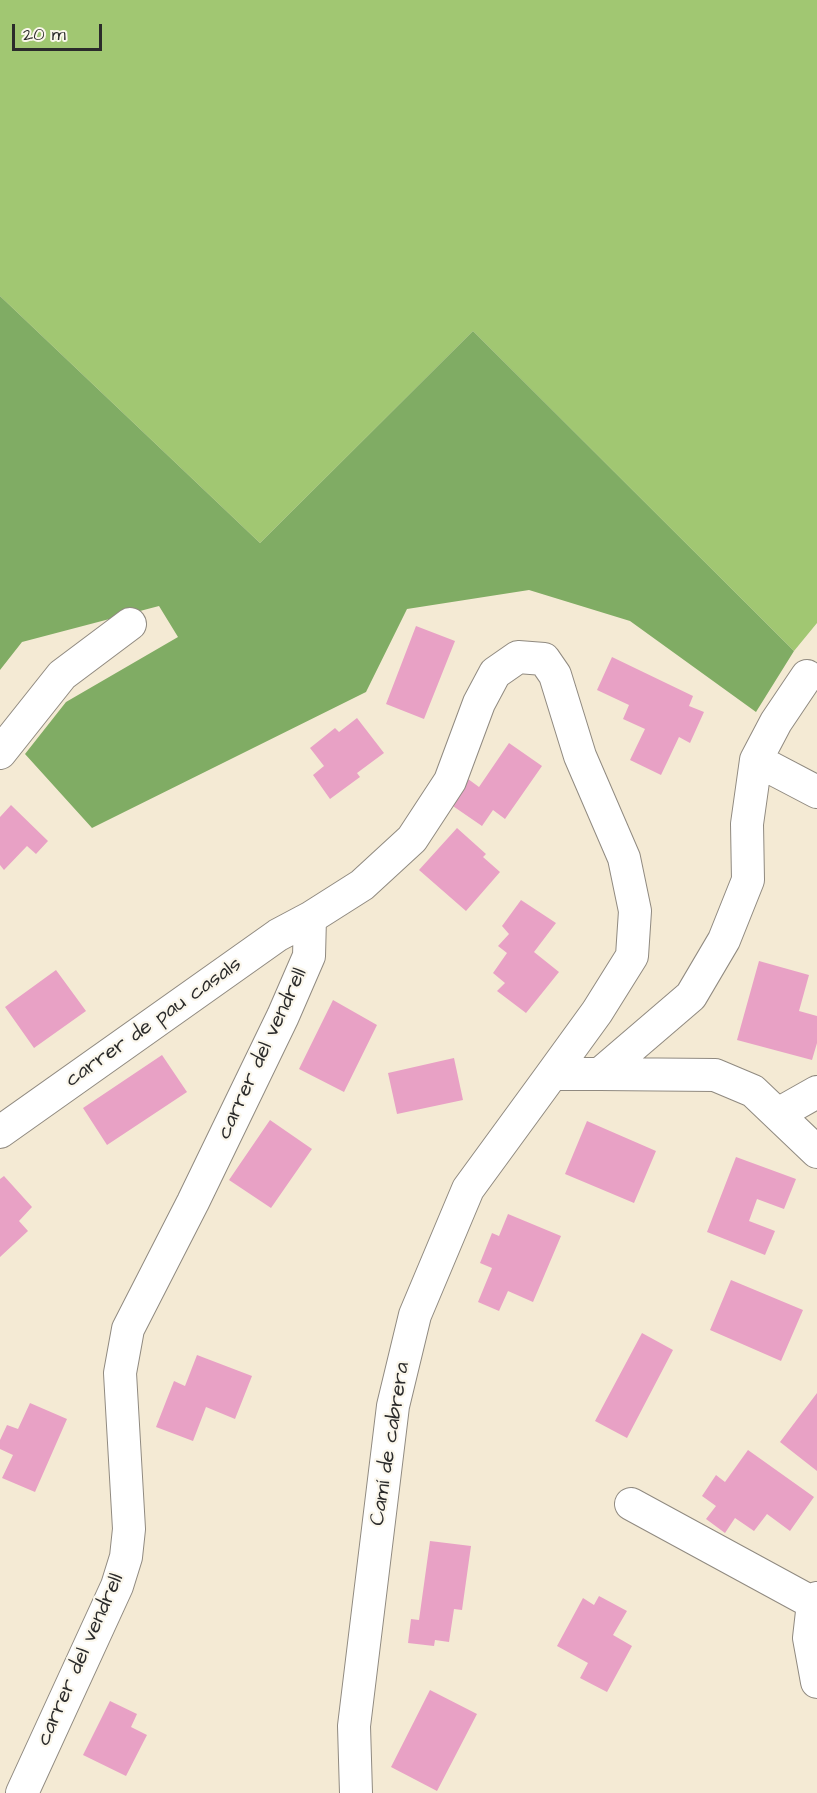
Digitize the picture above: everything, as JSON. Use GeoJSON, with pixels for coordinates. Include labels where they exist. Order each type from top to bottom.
{"type":"FeatureCollection","features":[{"type":"Feature","properties":{"kind":"street"},"geometry":{"type":"LineString","coordinates":[[0,753],[62,675],[130,624]]}},
{"type":"Feature","properties":{"kind":"street"},"geometry":{"type":"LineString","coordinates":[[310,918],[362,885],[412,838],[450,781],[480,703],[495,674],[518,657],[544,659],[555,675],[580,756],[624,858],[635,910],[632,956],[597,1012],[552,1074]]}},
{"type":"Feature","properties":{"kind":"street"},"geometry":{"type":"LineString","coordinates":[[600,1074],[691,996],[724,940],[748,880],[747,824],[756,760],[776,722],[807,676]]}},
{"type":"Feature","properties":{"kind":"street"},"geometry":{"type":"LineString","coordinates":[[756,760],[817,792]]}},
{"type":"Feature","properties":{"kind":"street","name":"carrer de pau casals"},"geometry":{"type":"LineString","coordinates":[[0,1132],[278,935],[310,918]]}},
{"type":"Feature","properties":{"kind":"street","name":"carrer del vendrell"},"geometry":{"type":"LineString","coordinates":[[22,1793],[117,1586],[126,1557],[129,1529],[120,1373],[129,1329],[283,1016],[309,956],[310,918]]}},
{"type":"Feature","properties":{"kind":"street"},"geometry":{"type":"LineString","coordinates":[[552,1074],[716,1075],[753,1091],[817,1152]]}},
{"type":"Feature","properties":{"kind":"street","name":"Camí de cabrera"},"geometry":{"type":"LineString","coordinates":[[356,1793],[354,1726],[356,1702],[393,1406],[415,1315],[468,1189],[552,1074]]}},
{"type":"Feature","properties":{"kind":"street"},"geometry":{"type":"LineString","coordinates":[[778,1114],[817,1092]]}},
{"type":"Feature","properties":{"kind":"street"},"geometry":{"type":"LineString","coordinates":[[631,1504],[815,1600],[808,1638],[817,1682]]}},
{"type":"Feature","properties":{"kind":"green space"},"geometry":{"type":"Polygon","coordinates":[[[0,0],[817,0],[817,623],[794,651],[473,331],[260,543],[0,296],[0,0]]]}},
{"type":"Feature","properties":{"kind":"green space"},"geometry":{"type":"Polygon","coordinates":[[[0,296],[260,543],[473,331],[794,651],[756,712],[630,621],[529,590],[407,609],[366,692],[92,828],[25,754],[66,702],[178,637],[159,606],[22,642],[0,670],[0,296]]]}},
{"type":"Feature","properties":{"kind":"building"},"geometry":{"type":"Polygon","coordinates":[[[416,626],[455,641],[424,719],[386,704],[416,626]]]}},
{"type":"Feature","properties":{"kind":"building"},"geometry":{"type":"Polygon","coordinates":[[[612,657],[693,696],[689,706],[704,712],[690,743],[679,737],[661,775],[630,760],[645,729],[623,719],[629,705],[597,690],[612,657]]]}},
{"type":"Feature","properties":{"kind":"building"},"geometry":{"type":"Polygon","coordinates":[[[357,718],[384,753],[357,773],[360,777],[330,799],[313,775],[324,766],[310,748],[335,728],[339,732],[357,718]]]}},
{"type":"Feature","properties":{"kind":"building"},"geometry":{"type":"Polygon","coordinates":[[[509,743],[542,766],[505,819],[493,810],[482,826],[447,802],[464,776],[479,787],[509,743]]]}},
{"type":"Feature","properties":{"kind":"building"},"geometry":{"type":"Polygon","coordinates":[[[11,805],[48,841],[36,854],[27,846],[4,870],[0,865],[0,817],[11,805]]]}},
{"type":"Feature","properties":{"kind":"building"},"geometry":{"type":"Polygon","coordinates":[[[457,828],[486,854],[483,857],[500,872],[466,911],[419,870],[457,828]]]}},
{"type":"Feature","properties":{"kind":"building"},"geometry":{"type":"Polygon","coordinates":[[[521,900],[556,923],[534,952],[559,972],[526,1013],[497,991],[505,983],[493,973],[507,953],[498,946],[509,934],[502,926],[521,900]]]}},
{"type":"Feature","properties":{"kind":"building"},"geometry":{"type":"Polygon","coordinates":[[[759,961],[809,975],[799,1011],[817,1016],[817,1043],[812,1060],[737,1040],[759,961]]]}},
{"type":"Feature","properties":{"kind":"building"},"geometry":{"type":"Polygon","coordinates":[[[56,970],[86,1011],[34,1048],[5,1007],[56,970]]]}},
{"type":"Feature","properties":{"kind":"building"},"geometry":{"type":"Polygon","coordinates":[[[333,1000],[377,1025],[344,1092],[299,1069],[333,1000]]]}},
{"type":"Feature","properties":{"kind":"building"},"geometry":{"type":"Polygon","coordinates":[[[162,1055],[187,1092],[107,1145],[83,1108],[162,1055]]]}},
{"type":"Feature","properties":{"kind":"building"},"geometry":{"type":"Polygon","coordinates":[[[454,1058],[463,1100],[397,1114],[388,1073],[454,1058]]]}},
{"type":"Feature","properties":{"kind":"building"},"geometry":{"type":"Polygon","coordinates":[[[270,1120],[312,1149],[271,1208],[229,1180],[270,1120]]]}},
{"type":"Feature","properties":{"kind":"building"},"geometry":{"type":"Polygon","coordinates":[[[587,1121],[656,1151],[634,1203],[565,1174],[587,1121]]]}},
{"type":"Feature","properties":{"kind":"building"},"geometry":{"type":"Polygon","coordinates":[[[736,1157],[796,1179],[784,1209],[757,1199],[749,1221],[775,1231],[765,1255],[707,1232],[736,1157]]]}},
{"type":"Feature","properties":{"kind":"building"},"geometry":{"type":"Polygon","coordinates":[[[4,1176],[32,1207],[19,1221],[28,1231],[0,1257],[0,1179],[4,1176]]]}},
{"type":"Feature","properties":{"kind":"building"},"geometry":{"type":"Polygon","coordinates":[[[508,1214],[561,1236],[533,1302],[508,1291],[499,1311],[478,1302],[492,1268],[480,1263],[492,1233],[499,1236],[508,1214]]]}},
{"type":"Feature","properties":{"kind":"building"},"geometry":{"type":"Polygon","coordinates":[[[731,1280],[803,1310],[781,1361],[710,1330],[731,1280]]]}},
{"type":"Feature","properties":{"kind":"building"},"geometry":{"type":"Polygon","coordinates":[[[642,1333],[673,1350],[627,1438],[595,1421],[642,1333]]]}},
{"type":"Feature","properties":{"kind":"building"},"geometry":{"type":"Polygon","coordinates":[[[197,1355],[252,1376],[235,1419],[206,1407],[193,1441],[156,1427],[174,1381],[185,1386],[197,1355]]]}},
{"type":"Feature","properties":{"kind":"building"},"geometry":{"type":"Polygon","coordinates":[[[817,1393],[817,1471],[780,1442],[817,1393]]]}},
{"type":"Feature","properties":{"kind":"building"},"geometry":{"type":"Polygon","coordinates":[[[30,1403],[67,1419],[35,1492],[2,1478],[13,1455],[0,1449],[0,1440],[7,1425],[18,1429],[30,1403]]]}},
{"type":"Feature","properties":{"kind":"building"},"geometry":{"type":"Polygon","coordinates":[[[748,1450],[814,1497],[790,1531],[767,1514],[754,1531],[735,1518],[725,1533],[706,1519],[716,1506],[702,1496],[716,1475],[725,1482],[748,1450]]]}},
{"type":"Feature","properties":{"kind":"building"},"geometry":{"type":"Polygon","coordinates":[[[430,1541],[471,1546],[462,1610],[454,1609],[449,1642],[435,1640],[434,1646],[408,1643],[411,1619],[419,1620],[430,1541]]]}},
{"type":"Feature","properties":{"kind":"building"},"geometry":{"type":"Polygon","coordinates":[[[599,1596],[627,1611],[613,1635],[632,1646],[607,1692],[580,1678],[588,1663],[557,1646],[583,1598],[594,1605],[599,1596]]]}},
{"type":"Feature","properties":{"kind":"building"},"geometry":{"type":"Polygon","coordinates":[[[430,1690],[477,1714],[437,1791],[391,1767],[430,1690]]]}},
{"type":"Feature","properties":{"kind":"building"},"geometry":{"type":"Polygon","coordinates":[[[110,1701],[137,1714],[131,1727],[147,1735],[126,1776],[83,1755],[110,1701]]]}}]}
